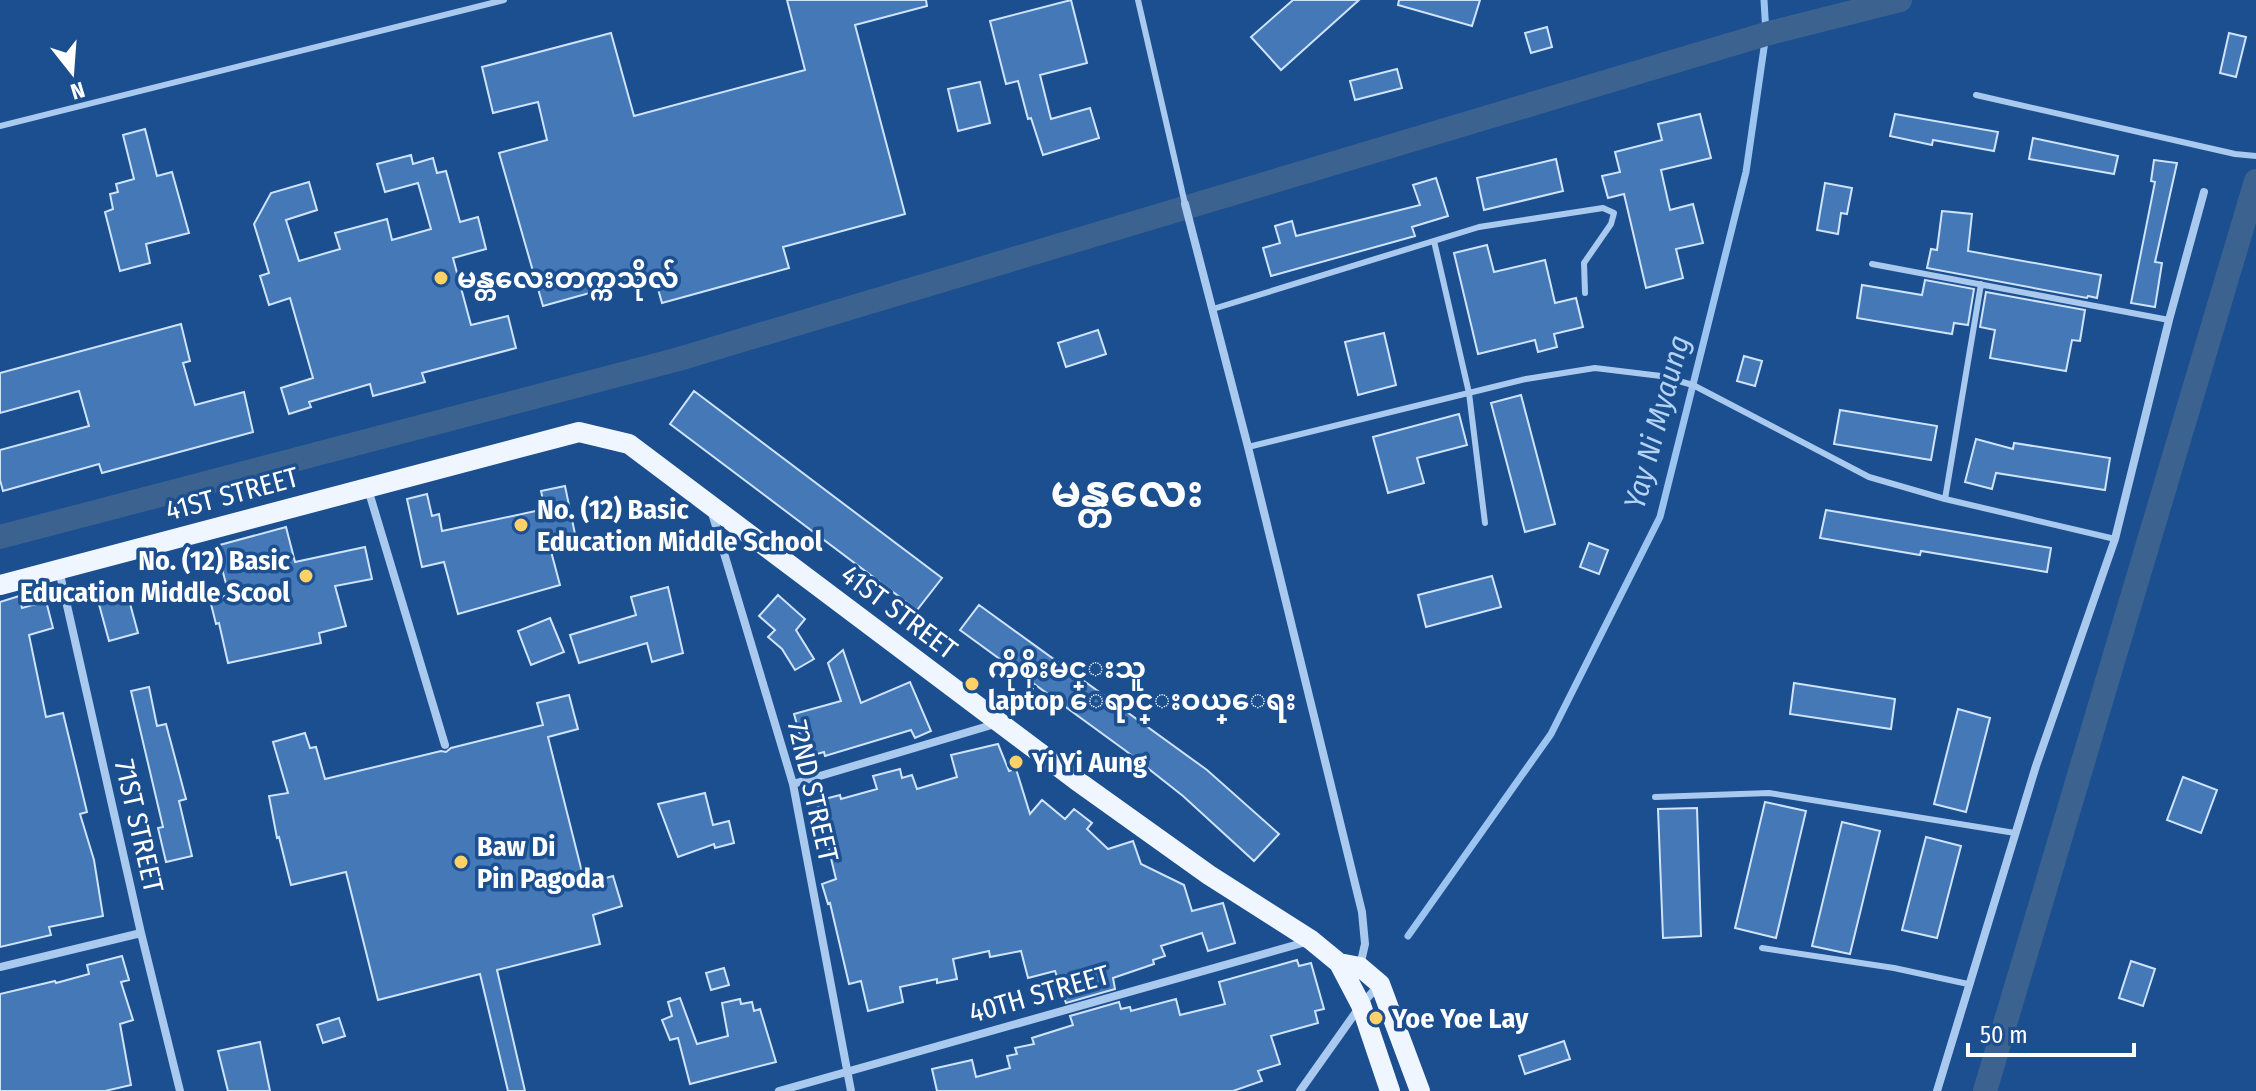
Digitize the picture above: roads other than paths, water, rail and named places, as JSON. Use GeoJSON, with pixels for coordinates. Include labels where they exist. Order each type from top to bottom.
{"type":"FeatureCollection","features":[{"type":"Feature","properties":{"kind":"main road","name":"41ST STREET"},"geometry":{"type":"LineString","coordinates":[[0,585],[579,432],[629,444],[1209,875],[1311,940],[1339,963],[1360,967]]}},
{"type":"Feature","properties":{"kind":"main road"},"geometry":{"type":"LineString","coordinates":[[1339,963],[1361,1005],[1390,1091]]}},
{"type":"Feature","properties":{"kind":"main road"},"geometry":{"type":"LineString","coordinates":[[1360,967],[1380,984],[1415,1090]]}},
{"type":"Feature","properties":{"kind":"street"},"geometry":{"type":"LineString","coordinates":[[1937,1091],[2036,766],[2115,539],[2204,192]]}},
{"type":"Feature","properties":{"kind":"street"},"geometry":{"type":"LineString","coordinates":[[1185,204],[1362,912],[1365,944],[1360,967]]}},
{"type":"Feature","properties":{"kind":"street"},"geometry":{"type":"LineString","coordinates":[[368,487],[445,745]]}},
{"type":"Feature","properties":{"kind":"street","name":"72ND STREET"},"geometry":{"type":"LineString","coordinates":[[710,506],[793,784],[851,1091]]}},
{"type":"Feature","properties":{"kind":"street","name":"71ST STREET"},"geometry":{"type":"LineString","coordinates":[[58,569],[180,1091]]}},
{"type":"Feature","properties":{"kind":"street"},"geometry":{"type":"LineString","coordinates":[[793,784],[1000,722]]}},
{"type":"Feature","properties":{"kind":"street"},"geometry":{"type":"LineString","coordinates":[[0,967],[141,933]]}},
{"type":"Feature","properties":{"kind":"street","name":"40TH STREET"},"geometry":{"type":"LineString","coordinates":[[779,1091],[1311,940]]}},
{"type":"Feature","properties":{"kind":"street"},"geometry":{"type":"LineString","coordinates":[[1300,1091],[1361,1005],[1380,984]]}},
{"type":"Feature","properties":{"kind":"lane"},"geometry":{"type":"LineString","coordinates":[[0,126],[504,0]]}},
{"type":"Feature","properties":{"kind":"lane"},"geometry":{"type":"LineString","coordinates":[[1138,0],[1185,204]]}},
{"type":"Feature","properties":{"kind":"lane"},"geometry":{"type":"LineString","coordinates":[[1976,95],[2235,154],[2256,156]]}},
{"type":"Feature","properties":{"kind":"lane"},"geometry":{"type":"LineString","coordinates":[[1213,309],[1479,227],[1603,208],[1614,213],[1611,224],[1584,263],[1585,293]]}},
{"type":"Feature","properties":{"kind":"lane"},"geometry":{"type":"LineString","coordinates":[[1434,241],[1469,393],[1485,523]]}},
{"type":"Feature","properties":{"kind":"lane"},"geometry":{"type":"LineString","coordinates":[[1872,264],[2169,320]]}},
{"type":"Feature","properties":{"kind":"lane"},"geometry":{"type":"LineString","coordinates":[[1945,499],[1981,284]]}},
{"type":"Feature","properties":{"kind":"lane"},"geometry":{"type":"LineString","coordinates":[[1248,447],[1526,379],[1595,368],[1661,376],[1693,385],[1869,477],[1945,499],[2115,539]]}},
{"type":"Feature","properties":{"kind":"lane"},"geometry":{"type":"LineString","coordinates":[[1655,797],[1769,793],[2015,833]]}},
{"type":"Feature","properties":{"kind":"lane"},"geometry":{"type":"LineString","coordinates":[[1762,948],[1894,968],[1968,984]]}},
{"type":"Feature","properties":{"kind":"waterway","name":"Yay Ni Myaung"},"geometry":{"type":"LineString","coordinates":[[1408,936],[1551,734],[1660,517],[1746,172],[1766,34],[1764,0]]}},
{"type":"Feature","properties":{"kind":"waterway"},"geometry":{"type":"LineString","coordinates":[[0,537],[679,359],[1766,34],[1900,0]]}},
{"type":"Feature","properties":{"kind":"waterway"},"geometry":{"type":"LineString","coordinates":[[1985,1091],[2256,181]]}},
{"type":"Feature","properties":{"kind":"place","name":"မန္တလေးတက္ကသိုလ်"},"geometry":{"type":"Point","coordinates":[441,278]}},
{"type":"Feature","properties":{"kind":"place","name":"No. (12) Basic Education Middle School"},"geometry":{"type":"Point","coordinates":[521,525]}},
{"type":"Feature","properties":{"kind":"place","name":"No. (12) Basic Education Middle Scool"},"geometry":{"type":"Point","coordinates":[306,576]}},
{"type":"Feature","properties":{"kind":"place","name":"ကိုစိုးမင္းသူ laptop ေရာင္းဝယ္ေရး"},"geometry":{"type":"Point","coordinates":[972,684]}},
{"type":"Feature","properties":{"kind":"place","name":"Yi Yi Aung"},"geometry":{"type":"Point","coordinates":[1016,762]}},
{"type":"Feature","properties":{"kind":"place","name":"Baw Di Pin Pagoda"},"geometry":{"type":"Point","coordinates":[461,862]}},
{"type":"Feature","properties":{"kind":"place","name":"Yoe Yoe Lay"},"geometry":{"type":"Point","coordinates":[1376,1018]}},
{"type":"Feature","properties":{"kind":"district","name":"မန္တလေး"},"geometry":{"type":"Point","coordinates":[1127,492]}}]}
